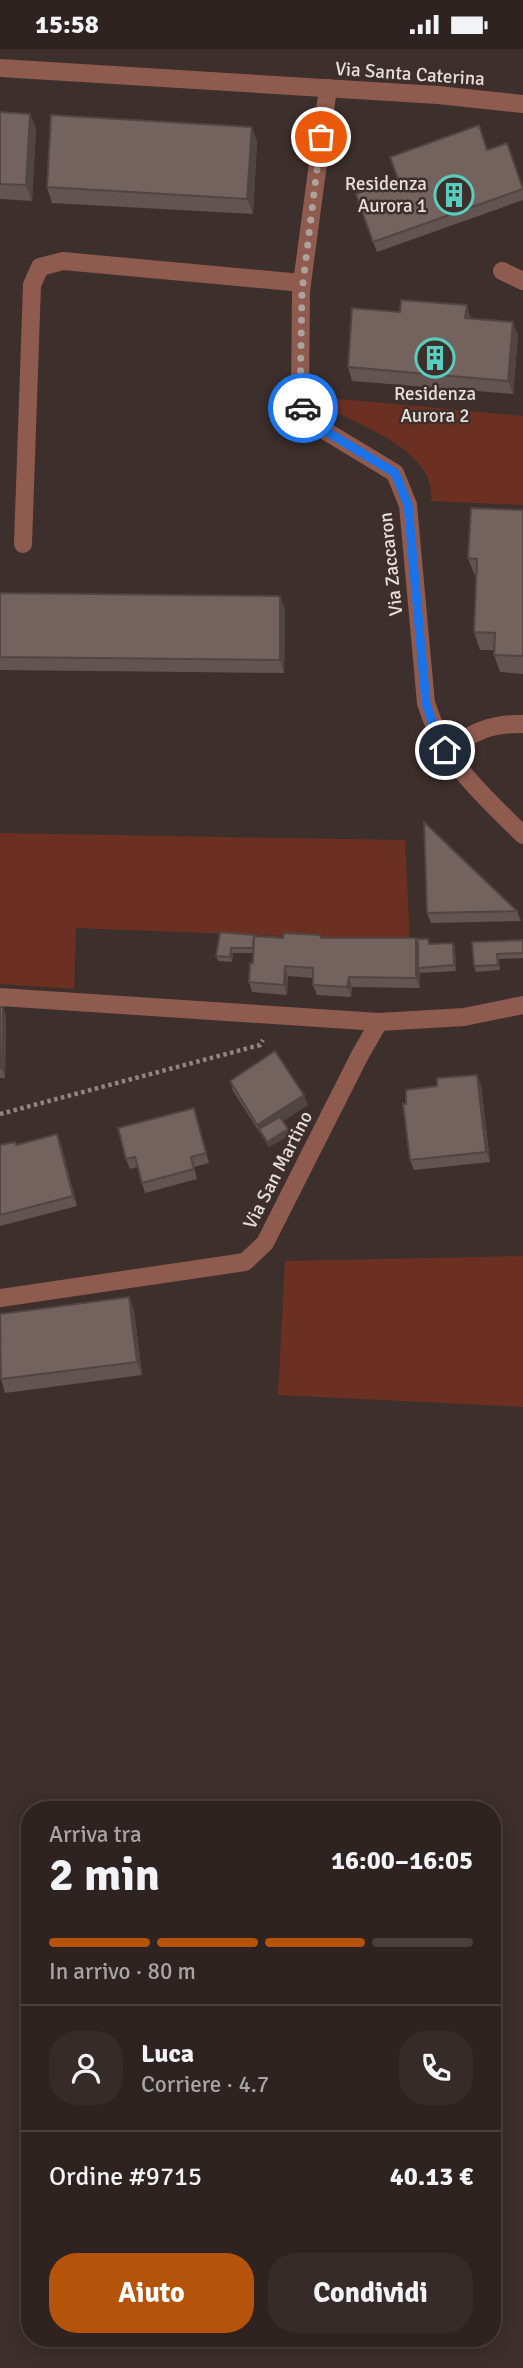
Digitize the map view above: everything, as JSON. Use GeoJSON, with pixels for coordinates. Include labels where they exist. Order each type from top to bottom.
{"type":"FeatureCollection","features":[{"type":"Feature","properties":{"kind":"street","name":"Via Santa Caterina"},"geometry":{"type":"LineString","coordinates":[[0,68],[438,95],[523,104]]}},
{"type":"Feature","properties":{"kind":"street","name":"Via Zaccaron"},"geometry":{"type":"LineString","coordinates":[[328,88],[302,283],[300,400],[309,421],[395,473],[408,505],[426,703],[433,725],[445,750],[468,780],[523,835]]}},
{"type":"Feature","properties":{"kind":"street"},"geometry":{"type":"LineString","coordinates":[[23,544],[32,285],[40,267],[63,261],[302,283]]}},
{"type":"Feature","properties":{"kind":"street"},"geometry":{"type":"LineString","coordinates":[[502,271],[523,281]]}},
{"type":"Feature","properties":{"kind":"street"},"geometry":{"type":"LineString","coordinates":[[445,750],[480,729],[505,723],[523,724]]}},
{"type":"Feature","properties":{"kind":"street"},"geometry":{"type":"LineString","coordinates":[[0,997],[379,1022],[464,1017],[523,1005]]}},
{"type":"Feature","properties":{"kind":"street","name":"Via San Martino"},"geometry":{"type":"LineString","coordinates":[[0,1298],[245,1262],[265,1243],[379,1022]]}},
{"type":"Feature","properties":{"kind":"path"},"geometry":{"type":"LineString","coordinates":[[0,1114],[260,1045],[278,1015]]}},
{"type":"Feature","properties":{"kind":"shaded area"},"geometry":{"type":"Polygon","coordinates":[[[329,398],[523,416],[523,505],[431,501],[430,484],[423,469],[411,455],[379,434],[330,409],[329,398]]]}},
{"type":"Feature","properties":{"kind":"shaded area"},"geometry":{"type":"Polygon","coordinates":[[[0,833],[405,840],[410,941],[76,928],[74,989],[0,984],[0,833]]]}},
{"type":"Feature","properties":{"kind":"shaded area"},"geometry":{"type":"Polygon","coordinates":[[[523,1256],[523,1407],[278,1395],[285,1261],[523,1256]]]}},
{"type":"Feature","properties":{"kind":"building"},"geometry":{"type":"Polygon","coordinates":[[[0,112],[30,114],[26,185],[0,184],[0,112]]]}},
{"type":"Feature","properties":{"kind":"building"},"geometry":{"type":"Polygon","coordinates":[[[51,115],[252,127],[247,199],[47,187],[51,115]]]}},
{"type":"Feature","properties":{"kind":"building","name":"Residenza Aurora 1"},"geometry":{"type":"Polygon","coordinates":[[[479,125],[487,150],[507,143],[523,189],[373,242],[356,194],[398,179],[390,157],[479,125]]]}},
{"type":"Feature","properties":{"kind":"building","name":"Residenza Aurora 2"},"geometry":{"type":"Polygon","coordinates":[[[401,300],[467,305],[465,318],[513,322],[508,381],[348,367],[352,308],[400,312],[401,300]]]}},
{"type":"Feature","properties":{"kind":"building"},"geometry":{"type":"Polygon","coordinates":[[[471,508],[523,510],[523,656],[494,655],[495,633],[474,632],[477,559],[468,558],[471,508]]]}},
{"type":"Feature","properties":{"kind":"building"},"geometry":{"type":"Polygon","coordinates":[[[0,593],[280,596],[280,660],[0,657],[0,593]]]}},
{"type":"Feature","properties":{"kind":"building"},"geometry":{"type":"Polygon","coordinates":[[[424,822],[517,911],[427,913],[424,822]]]}},
{"type":"Feature","properties":{"kind":"building"},"geometry":{"type":"Polygon","coordinates":[[[220,932],[254,935],[253,948],[231,948],[230,957],[216,956],[220,932]]]}},
{"type":"Feature","properties":{"kind":"building"},"geometry":{"type":"Polygon","coordinates":[[[284,933],[320,935],[321,938],[416,938],[416,978],[349,977],[347,987],[313,985],[313,968],[285,966],[284,985],[249,982],[254,936],[283,938],[284,933]]]}},
{"type":"Feature","properties":{"kind":"building"},"geometry":{"type":"Polygon","coordinates":[[[416,939],[428,939],[429,944],[453,943],[454,965],[418,968],[416,939]]]}},
{"type":"Feature","properties":{"kind":"building"},"geometry":{"type":"Polygon","coordinates":[[[523,940],[523,953],[497,954],[498,965],[474,966],[472,942],[523,940]]]}},
{"type":"Feature","properties":{"kind":"building"},"geometry":{"type":"Polygon","coordinates":[[[0,1007],[3,1007],[2,1068],[0,1068],[0,1007]]]}},
{"type":"Feature","properties":{"kind":"building"},"geometry":{"type":"Polygon","coordinates":[[[275,1051],[304,1095],[257,1125],[230,1081],[275,1051]]]}},
{"type":"Feature","properties":{"kind":"building"},"geometry":{"type":"Polygon","coordinates":[[[477,1075],[486,1152],[410,1160],[403,1104],[406,1104],[406,1090],[437,1086],[437,1078],[477,1075]]]}},
{"type":"Feature","properties":{"kind":"building"},"geometry":{"type":"Polygon","coordinates":[[[194,1108],[206,1153],[191,1157],[194,1169],[142,1183],[135,1157],[126,1159],[118,1128],[194,1108]]]}},
{"type":"Feature","properties":{"kind":"building"},"geometry":{"type":"Polygon","coordinates":[[[280,1117],[288,1129],[267,1142],[259,1129],[280,1117]]]}},
{"type":"Feature","properties":{"kind":"building"},"geometry":{"type":"Polygon","coordinates":[[[57,1134],[73,1196],[0,1215],[0,1145],[15,1142],[16,1145],[57,1134]]]}},
{"type":"Feature","properties":{"kind":"building"},"geometry":{"type":"Polygon","coordinates":[[[129,1297],[137,1362],[1,1379],[0,1314],[129,1297]]]}},
{"type":"Feature","properties":{"kind":"way so far"},"geometry":{"type":"LineString","coordinates":[[303,408],[300,400],[302,291],[321,137]]}},
{"type":"Feature","properties":{"kind":"place","name":"Residenza Aurora 1"},"geometry":{"type":"Point","coordinates":[454,195]}},
{"type":"Feature","properties":{"kind":"place","name":"Residenza Aurora 2"},"geometry":{"type":"Point","coordinates":[435,358]}},
{"type":"Feature","properties":{"kind":"route"},"geometry":{"type":"LineString","coordinates":[[303,408],[309,421],[395,473],[408,505],[426,703],[445,750]]}}]}
